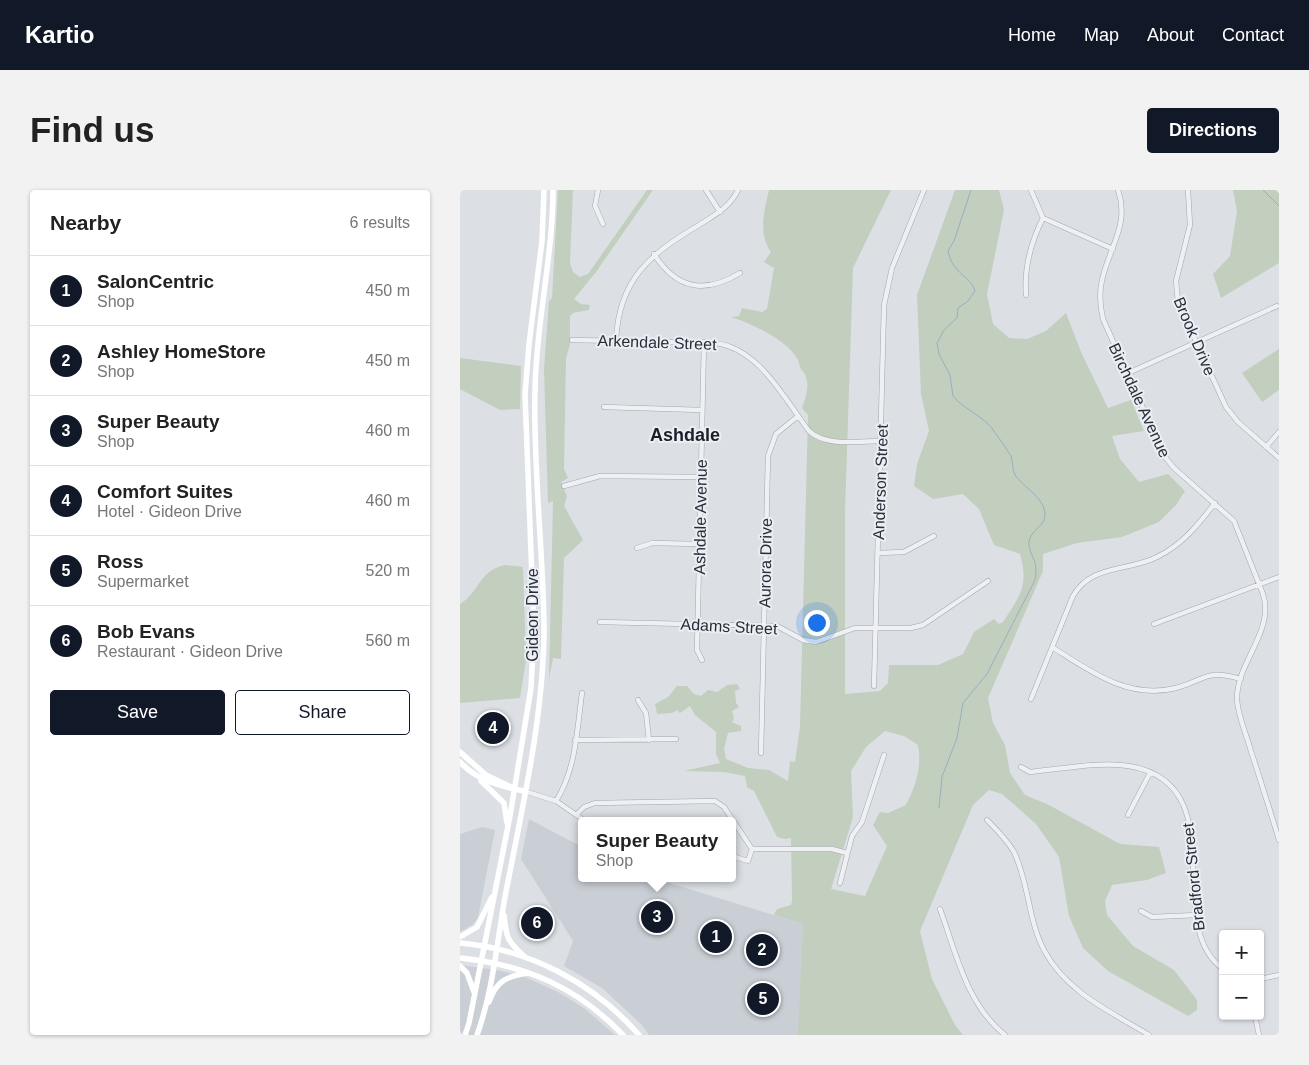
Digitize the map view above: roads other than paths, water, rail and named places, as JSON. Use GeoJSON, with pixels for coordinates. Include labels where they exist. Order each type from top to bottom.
{"type":"FeatureCollection","features":[{"type":"Feature","properties":{"kind":"main road","name":"Gideon Drive"},"geometry":{"type":"LineString","coordinates":[[465,1035],[515,789],[529,707],[534,655],[526,376],[542,241],[544,190]]}},
{"type":"Feature","properties":{"kind":"main road","name":"Gideon Drive"},"geometry":{"type":"LineString","coordinates":[[477,1035],[484,1013],[496,949],[541,683],[544,626],[535,389],[552,228],[553,190]]}},
{"type":"Feature","properties":{"kind":"main road"},"geometry":{"type":"LineString","coordinates":[[532,558],[541,558]]}},
{"type":"Feature","properties":{"kind":"main road"},"geometry":{"type":"LineString","coordinates":[[460,752],[486,775],[507,783],[515,789]]}},
{"type":"Feature","properties":{"kind":"main road"},"geometry":{"type":"LineString","coordinates":[[460,762],[504,803],[507,826]]}},
{"type":"Feature","properties":{"kind":"main road"},"geometry":{"type":"LineString","coordinates":[[476,776],[496,785],[524,791]]}},
{"type":"Feature","properties":{"kind":"main road"},"geometry":{"type":"LineString","coordinates":[[460,937],[471,932],[480,923],[486,905],[493,895]]}},
{"type":"Feature","properties":{"kind":"main road"},"geometry":{"type":"LineString","coordinates":[[503,908],[506,936],[512,946],[525,958]]}},
{"type":"Feature","properties":{"kind":"main road"},"geometry":{"type":"LineString","coordinates":[[460,943],[496,949],[525,958],[565,975],[592,991],[621,1015],[639,1035]]}},
{"type":"Feature","properties":{"kind":"main road"},"geometry":{"type":"LineString","coordinates":[[460,958],[493,962],[530,972],[578,996],[623,1035]]}},
{"type":"Feature","properties":{"kind":"main road"},"geometry":{"type":"LineString","coordinates":[[460,966],[469,976],[474,995]]}},
{"type":"Feature","properties":{"kind":"main road"},"geometry":{"type":"LineString","coordinates":[[484,1013],[494,990],[501,981],[514,975],[530,972]]}},
{"type":"Feature","properties":{"kind":"street"},"geometry":{"type":"LineString","coordinates":[[598,190],[595,206],[603,224]]}},
{"type":"Feature","properties":{"kind":"street"},"geometry":{"type":"LineString","coordinates":[[706,190],[720,212]]}},
{"type":"Feature","properties":{"kind":"street"},"geometry":{"type":"LineString","coordinates":[[616,340],[618,314],[625,295],[654,254],[720,212],[732,201],[738,190]]}},
{"type":"Feature","properties":{"kind":"street","name":"Anderson Street"},"geometry":{"type":"LineString","coordinates":[[874,686],[884,305],[888,279],[924,190]]}},
{"type":"Feature","properties":{"kind":"street"},"geometry":{"type":"LineString","coordinates":[[1031,190],[1043,218],[1113,249]]}},
{"type":"Feature","properties":{"kind":"street","name":"Birchdale Avenue"},"geometry":{"type":"LineString","coordinates":[[1118,190],[1123,218],[1101,281],[1101,308],[1106,329],[1165,457],[1174,468],[1230,516],[1238,528],[1260,584],[1266,603],[1266,614],[1241,679],[1238,707],[1279,840]]}},
{"type":"Feature","properties":{"kind":"street","name":"Brook Drive"},"geometry":{"type":"LineString","coordinates":[[1188,190],[1190,225],[1177,274],[1176,290],[1178,302],[1226,407],[1238,422],[1279,458]]}},
{"type":"Feature","properties":{"kind":"street"},"geometry":{"type":"LineString","coordinates":[[1026,295],[1026,276],[1030,251],[1043,218]]}},
{"type":"Feature","properties":{"kind":"street"},"geometry":{"type":"LineString","coordinates":[[654,254],[677,279],[695,286],[717,284],[740,273]]}},
{"type":"Feature","properties":{"kind":"street"},"geometry":{"type":"LineString","coordinates":[[1126,374],[1277,306]]}},
{"type":"Feature","properties":{"kind":"street","name":"Arkendale Street"},"geometry":{"type":"LineString","coordinates":[[572,340],[704,342],[729,345],[748,354],[758,364],[812,434],[823,439],[881,441]]}},
{"type":"Feature","properties":{"kind":"street","name":"Ashdale Avenue"},"geometry":{"type":"LineString","coordinates":[[702,660],[697,650],[697,624],[704,342]]}},
{"type":"Feature","properties":{"kind":"street"},"geometry":{"type":"LineString","coordinates":[[604,407],[702,410]]}},
{"type":"Feature","properties":{"kind":"street","name":"Aurora Drive"},"geometry":{"type":"LineString","coordinates":[[761,752],[768,452],[776,434],[798,416]]}},
{"type":"Feature","properties":{"kind":"street"},"geometry":{"type":"LineString","coordinates":[[1266,447],[1279,432]]}},
{"type":"Feature","properties":{"kind":"street"},"geometry":{"type":"LineString","coordinates":[[564,486],[588,478],[606,476],[700,477]]}},
{"type":"Feature","properties":{"kind":"street"},"geometry":{"type":"LineString","coordinates":[[1031,699],[1072,596],[1082,583],[1094,574],[1142,564],[1166,552],[1190,533],[1215,503]]}},
{"type":"Feature","properties":{"kind":"street"},"geometry":{"type":"LineString","coordinates":[[878,553],[904,552],[934,536]]}},
{"type":"Feature","properties":{"kind":"street"},"geometry":{"type":"LineString","coordinates":[[637,548],[652,543],[699,544]]}},
{"type":"Feature","properties":{"kind":"street"},"geometry":{"type":"LineString","coordinates":[[1154,624],[1279,577]]}},
{"type":"Feature","properties":{"kind":"street","name":"Adams Street"},"geometry":{"type":"LineString","coordinates":[[600,622],[764,626],[783,628],[803,640],[816,642],[855,628],[911,628],[923,625],[988,581]]}},
{"type":"Feature","properties":{"kind":"street"},"geometry":{"type":"LineString","coordinates":[[1052,647],[1103,679],[1135,689],[1168,690],[1215,673],[1241,679]]}},
{"type":"Feature","properties":{"kind":"street"},"geometry":{"type":"LineString","coordinates":[[556,801],[568,776],[582,693]]}},
{"type":"Feature","properties":{"kind":"street"},"geometry":{"type":"LineString","coordinates":[[638,700],[646,713],[649,740]]}},
{"type":"Feature","properties":{"kind":"street"},"geometry":{"type":"LineString","coordinates":[[575,740],[676,739]]}},
{"type":"Feature","properties":{"kind":"street"},"geometry":{"type":"LineString","coordinates":[[840,883],[852,834],[862,822],[884,755]]}},
{"type":"Feature","properties":{"kind":"street","name":"Bradford Street"},"geometry":{"type":"LineString","coordinates":[[1021,767],[1030,772],[1122,765],[1150,773],[1175,792],[1187,815],[1191,832],[1197,915],[1202,945],[1212,960],[1219,966]]}},
{"type":"Feature","properties":{"kind":"street"},"geometry":{"type":"LineString","coordinates":[[1128,815],[1150,773]]}},
{"type":"Feature","properties":{"kind":"street"},"geometry":{"type":"LineString","coordinates":[[524,791],[556,801],[580,817]]}},
{"type":"Feature","properties":{"kind":"street"},"geometry":{"type":"LineString","coordinates":[[577,814],[584,807],[595,804],[716,801],[724,807],[731,817]]}},
{"type":"Feature","properties":{"kind":"street"},"geometry":{"type":"LineString","coordinates":[[987,820],[1003,836],[1016,858],[1035,930],[1051,963],[1078,991],[1149,1035]]}},
{"type":"Feature","properties":{"kind":"street"},"geometry":{"type":"LineString","coordinates":[[736,825],[752,849]]}},
{"type":"Feature","properties":{"kind":"street"},"geometry":{"type":"LineString","coordinates":[[752,849],[832,849],[847,854]]}},
{"type":"Feature","properties":{"kind":"street"},"geometry":{"type":"LineString","coordinates":[[736,857],[748,861],[752,849]]}},
{"type":"Feature","properties":{"kind":"street"},"geometry":{"type":"LineString","coordinates":[[940,909],[975,1000],[990,1021],[1005,1035]]}},
{"type":"Feature","properties":{"kind":"street"},"geometry":{"type":"LineString","coordinates":[[1140,910],[1152,917],[1197,915]]}},
{"type":"Feature","properties":{"kind":"street"},"geometry":{"type":"LineString","coordinates":[[1264,978],[1279,975]]}},
{"type":"Feature","properties":{"kind":"street"},"geometry":{"type":"LineString","coordinates":[[1256,1020],[1259,1035]]}},
{"type":"Feature","properties":{"kind":"waterway"},"geometry":{"type":"LineString","coordinates":[[939,808],[942,777],[957,738],[963,703],[987,674],[1035,580],[1036,567],[1030,552],[1029,543],[1032,535],[1045,518],[1044,508],[1041,503],[1015,475],[1011,456],[990,427],[953,396],[950,375],[939,354],[937,343],[944,330],[957,318],[958,308],[968,301],[975,291],[969,281],[957,270],[950,259],[948,251],[954,241],[971,190]]}},
{"type":"Feature","properties":{"kind":"waterway"},"geometry":{"type":"LineString","coordinates":[[1263,190],[1279,206]]}},
{"type":"Feature","properties":{"kind":"place","name":"Comfort Suites"},"geometry":{"type":"Point","coordinates":[493,728]}},
{"type":"Feature","properties":{"kind":"place","name":"Super Beauty"},"geometry":{"type":"Point","coordinates":[657,917]}},
{"type":"Feature","properties":{"kind":"place","name":"Bob Evans"},"geometry":{"type":"Point","coordinates":[537,923]}},
{"type":"Feature","properties":{"kind":"place","name":"SalonCentric"},"geometry":{"type":"Point","coordinates":[716,937]}},
{"type":"Feature","properties":{"kind":"place","name":"Ashley HomeStore"},"geometry":{"type":"Point","coordinates":[762,950]}},
{"type":"Feature","properties":{"kind":"place","name":"Ross"},"geometry":{"type":"Point","coordinates":[763,999]}},
{"type":"Feature","properties":{"kind":"district","name":"Ashdale"},"geometry":{"type":"Point","coordinates":[685,435]}}]}
